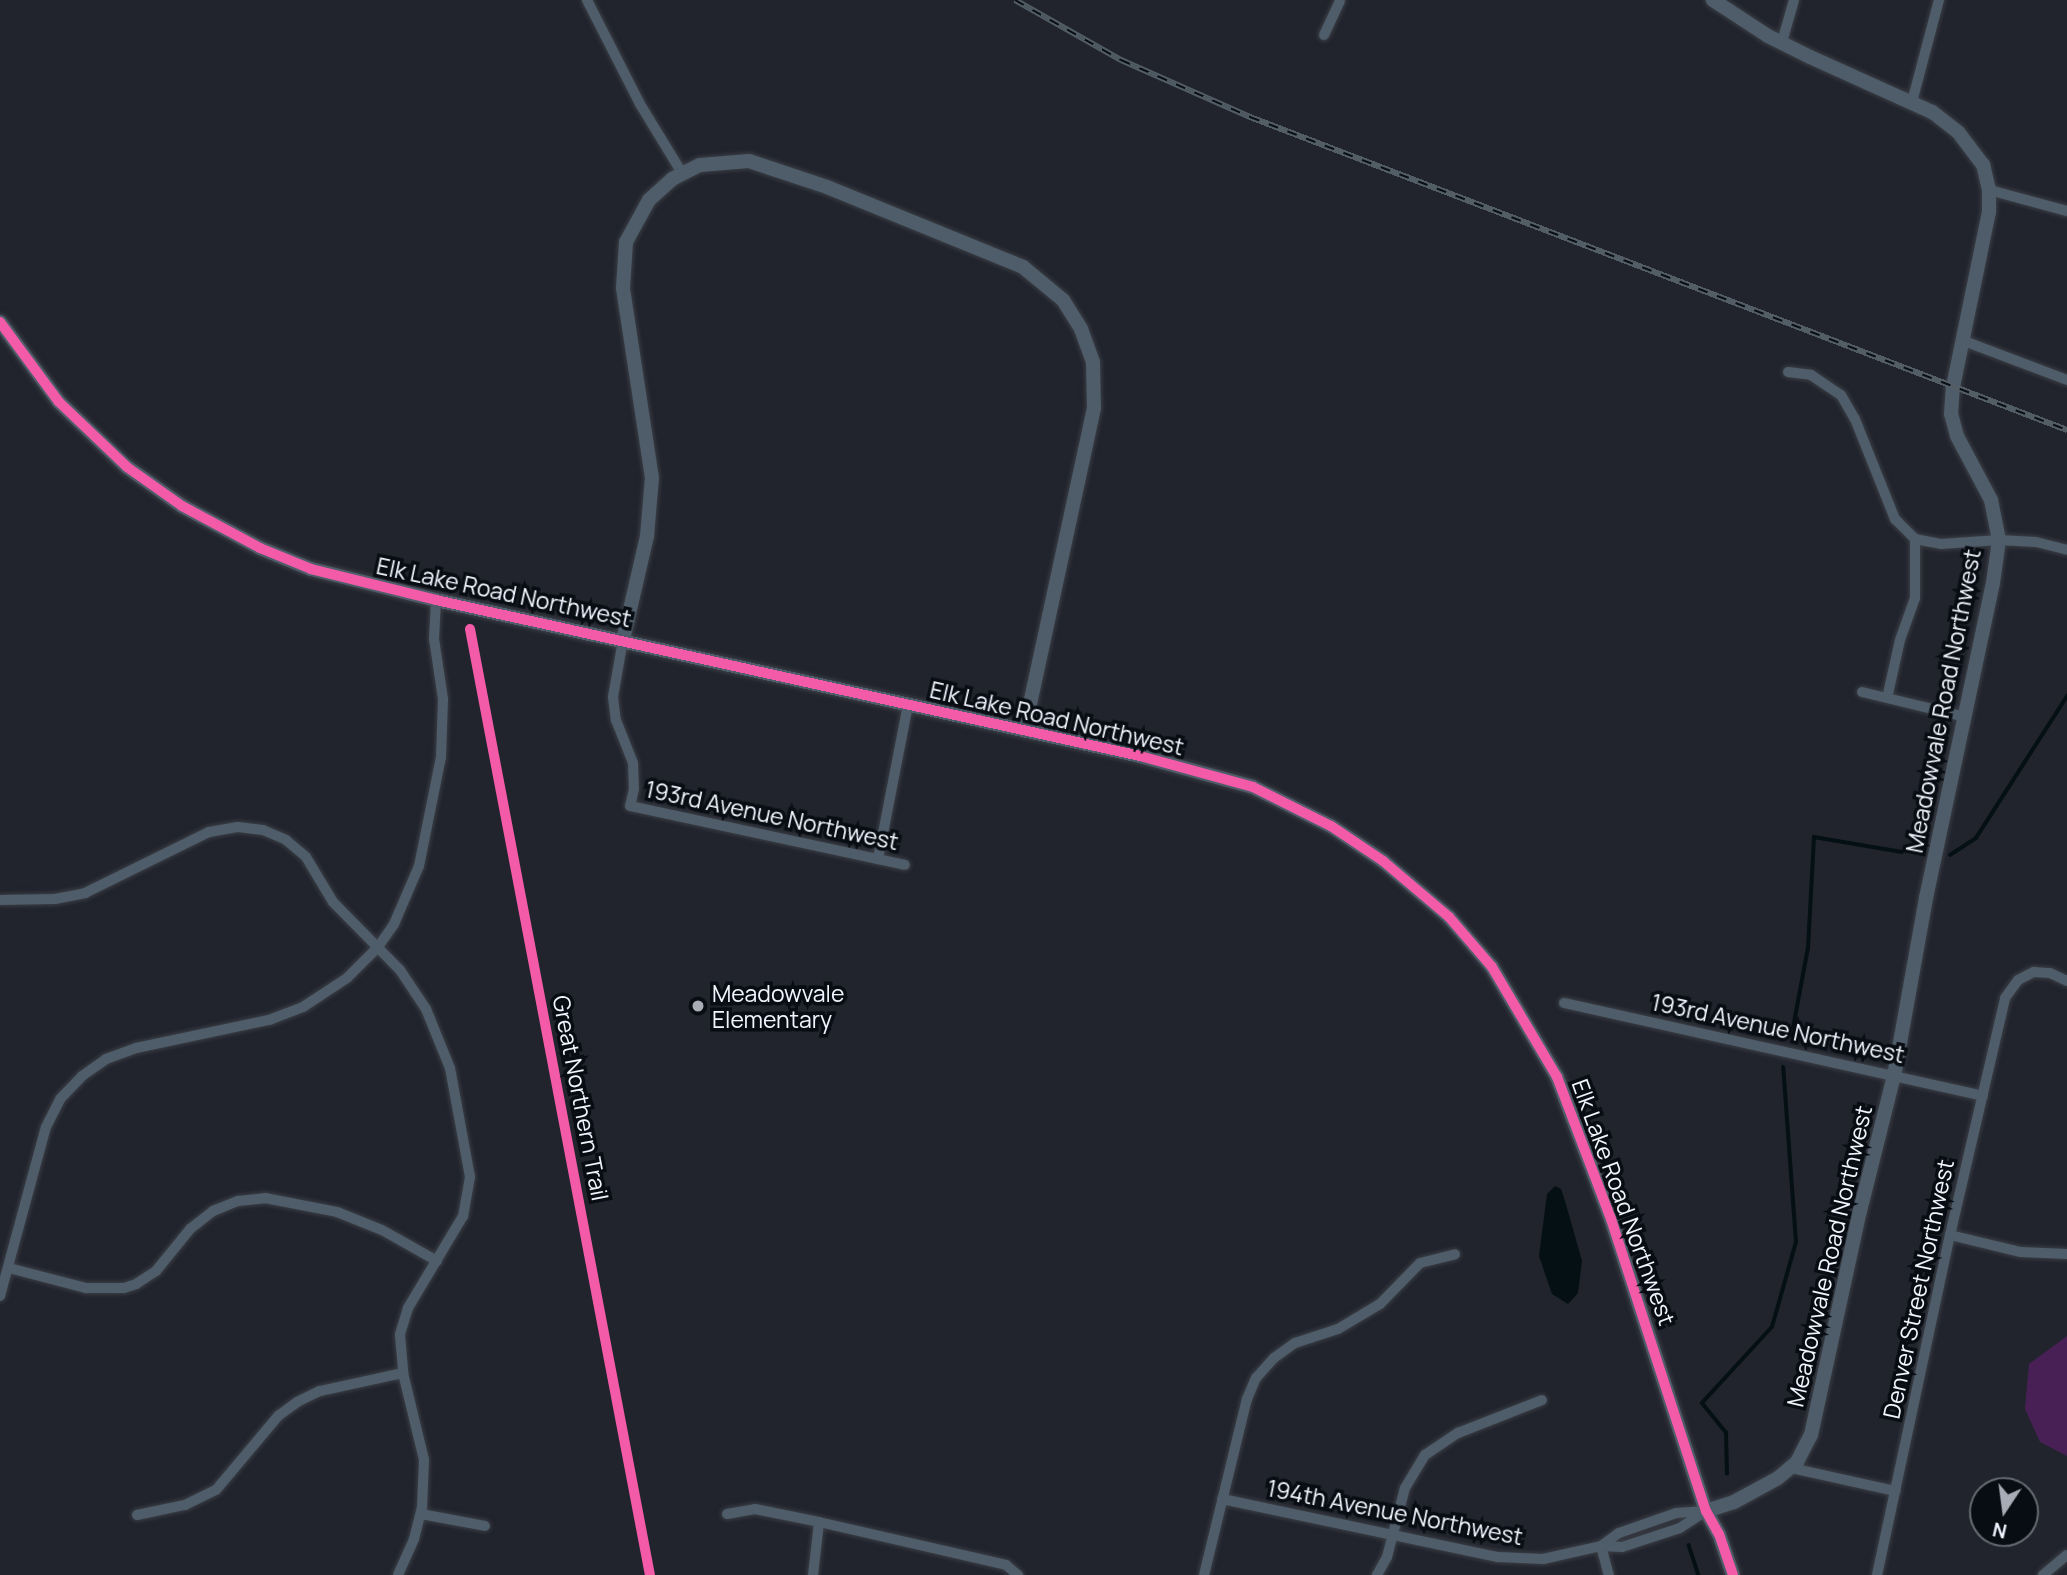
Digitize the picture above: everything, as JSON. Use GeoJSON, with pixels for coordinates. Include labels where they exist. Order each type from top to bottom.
{"type":"FeatureCollection","features":[{"type":"Feature","properties":{"kind":"street"},"geometry":{"type":"LineString","coordinates":[[587,0],[640,104],[682,173]]}},
{"type":"Feature","properties":{"kind":"street"},"geometry":{"type":"LineString","coordinates":[[1324,35],[1340,0]]}},
{"type":"Feature","properties":{"kind":"street","name":"Meadowvale Road Northwest"},"geometry":{"type":"LineString","coordinates":[[1706,1511],[1759,1490],[1791,1468],[1811,1435],[1860,1211],[1894,1076],[1926,898],[1965,718],[1999,540],[1991,500],[1957,436],[1951,414],[1953,387],[1989,212],[1989,190],[1983,165],[1958,132],[1932,112],[1782,42],[1713,0]]}},
{"type":"Feature","properties":{"kind":"street"},"geometry":{"type":"LineString","coordinates":[[1782,42],[1794,0]]}},
{"type":"Feature","properties":{"kind":"street"},"geometry":{"type":"LineString","coordinates":[[1912,102],[1939,0]]}},
{"type":"Feature","properties":{"kind":"street"},"geometry":{"type":"LineString","coordinates":[[623,640],[647,536],[652,478],[623,288],[623,258],[632,227],[660,189],[682,173],[700,165],[732,160],[749,161],[788,173],[1023,267],[1051,287],[1073,314],[1093,362],[1095,398],[1024,731]]}},
{"type":"Feature","properties":{"kind":"street"},"geometry":{"type":"LineString","coordinates":[[1989,190],[2035,205],[2067,211]]}},
{"type":"Feature","properties":{"kind":"street","name":"Elk Lake Road Northwest"},"geometry":{"type":"LineString","coordinates":[[0,322],[59,402],[127,467],[182,506],[260,548],[311,569],[436,600],[1140,756],[1253,787],[1357,843],[1449,917],[1492,967],[1557,1077],[1611,1219],[1706,1511],[1719,1534],[1733,1575]]}},
{"type":"Feature","properties":{"kind":"street"},"geometry":{"type":"LineString","coordinates":[[1964,341],[2067,380]]}},
{"type":"Feature","properties":{"kind":"street"},"geometry":{"type":"LineString","coordinates":[[1788,372],[1811,375],[1841,395],[1856,419],[1895,519],[1915,539],[1941,544],[1999,540],[2036,542],[2067,550]]}},
{"type":"Feature","properties":{"kind":"street"},"geometry":{"type":"LineString","coordinates":[[1887,698],[1900,640],[1914,598],[1915,539]]}},
{"type":"Feature","properties":{"kind":"street"},"geometry":{"type":"LineString","coordinates":[[0,1296],[46,1127],[60,1099],[82,1076],[106,1059],[135,1048],[269,1020],[295,1011],[333,989],[379,947],[394,924],[414,881],[441,757],[443,699],[434,639],[436,600]]}},
{"type":"Feature","properties":{"kind":"street","name":"193rd Avenue Northwest"},"geometry":{"type":"LineString","coordinates":[[623,640],[613,697],[616,720],[633,763],[634,789],[629,806],[905,865]]}},
{"type":"Feature","properties":{"kind":"street"},"geometry":{"type":"LineString","coordinates":[[1862,692],[1965,718]]}},
{"type":"Feature","properties":{"kind":"street"},"geometry":{"type":"LineString","coordinates":[[878,859],[908,705]]}},
{"type":"Feature","properties":{"kind":"street"},"geometry":{"type":"LineString","coordinates":[[0,900],[55,899],[85,893],[209,832],[251,827],[275,834],[297,848],[333,902],[379,947],[418,996],[440,1038],[450,1068],[467,1147],[470,1177],[467,1204],[457,1228],[403,1322],[399,1350],[424,1460],[421,1514],[398,1575]]}},
{"type":"Feature","properties":{"kind":"street","name":"Denver Street Northwest"},"geometry":{"type":"LineString","coordinates":[[1877,1575],[1950,1236],[2004,1006],[2011,987],[2026,975],[2042,971],[2067,981]]}},
{"type":"Feature","properties":{"kind":"street","name":"193rd Avenue Northwest"},"geometry":{"type":"LineString","coordinates":[[1564,1003],[1983,1096]]}},
{"type":"Feature","properties":{"kind":"street"},"geometry":{"type":"LineString","coordinates":[[9,1268],[86,1288],[112,1290],[136,1284],[156,1271],[190,1229],[213,1211],[238,1201],[265,1198],[337,1212],[382,1230],[437,1261]]}},
{"type":"Feature","properties":{"kind":"street"},"geometry":{"type":"LineString","coordinates":[[1950,1236],[2028,1253],[2067,1254]]}},
{"type":"Feature","properties":{"kind":"street"},"geometry":{"type":"LineString","coordinates":[[1204,1575],[1247,1399],[1256,1378],[1274,1358],[1295,1343],[1338,1329],[1380,1304],[1420,1263],[1455,1254]]}},
{"type":"Feature","properties":{"kind":"street"},"geometry":{"type":"LineString","coordinates":[[137,1515],[185,1505],[206,1496],[233,1472],[278,1416],[297,1402],[320,1391],[403,1373]]}},
{"type":"Feature","properties":{"kind":"street"},"geometry":{"type":"LineString","coordinates":[[1377,1575],[1387,1557],[1405,1488],[1425,1455],[1458,1433],[1542,1400]]}},
{"type":"Feature","properties":{"kind":"street"},"geometry":{"type":"LineString","coordinates":[[1791,1468],[1896,1491]]}},
{"type":"Feature","properties":{"kind":"street","name":"194th Avenue Northwest"},"geometry":{"type":"LineString","coordinates":[[1223,1499],[1519,1560],[1543,1559],[1601,1546],[1619,1533],[1676,1513],[1706,1511]]}},
{"type":"Feature","properties":{"kind":"street"},"geometry":{"type":"LineString","coordinates":[[727,1514],[755,1509],[819,1522],[1006,1565],[1018,1575]]}},
{"type":"Feature","properties":{"kind":"street"},"geometry":{"type":"LineString","coordinates":[[421,1514],[485,1526]]}},
{"type":"Feature","properties":{"kind":"street"},"geometry":{"type":"LineString","coordinates":[[813,1575],[819,1522]]}},
{"type":"Feature","properties":{"kind":"street"},"geometry":{"type":"LineString","coordinates":[[1601,1546],[1609,1575]]}},
{"type":"Feature","properties":{"kind":"street"},"geometry":{"type":"LineString","coordinates":[[2043,1575],[2067,1555]]}},
{"type":"Feature","properties":{"kind":"shaded area"},"geometry":{"type":"Polygon","coordinates":[[[1555,1186],[1561,1189],[1582,1261],[1578,1293],[1568,1304],[1552,1294],[1539,1256],[1547,1194],[1555,1186]]]}},
{"type":"Feature","properties":{"kind":"shaded area"},"geometry":{"type":"Polygon","coordinates":[[[2067,1336],[2067,1456],[2040,1442],[2025,1409],[2029,1364],[2067,1336]]]}},
{"type":"Feature","properties":{"kind":"waterway"},"geometry":{"type":"LineString","coordinates":[[1950,855],[1976,838],[2067,696]]}},
{"type":"Feature","properties":{"kind":"waterway"},"geometry":{"type":"LineString","coordinates":[[1793,1028],[1808,948],[1814,837],[1902,852]]}},
{"type":"Feature","properties":{"kind":"waterway"},"geometry":{"type":"LineString","coordinates":[[1727,1474],[1726,1433],[1702,1403],[1772,1327],[1796,1242],[1783,1067]]}},
{"type":"Feature","properties":{"kind":"waterway"},"geometry":{"type":"LineString","coordinates":[[1689,1545],[1699,1575]]}},
{"type":"Feature","properties":{"kind":"railway"},"geometry":{"type":"LineString","coordinates":[[1015,0],[1121,60],[1250,117],[2067,430]]}},
{"type":"Feature","properties":{"kind":"cycle path"},"geometry":{"type":"LineString","coordinates":[[0,322],[59,402],[127,467],[182,506],[260,548],[311,569],[436,600],[1140,756],[1253,787],[1331,826],[1383,861],[1449,917],[1492,967],[1557,1077],[1611,1219],[1706,1511],[1719,1534],[1733,1575]]}},
{"type":"Feature","properties":{"kind":"cycle path","name":"Great Northern Trail"},"geometry":{"type":"LineString","coordinates":[[470,629],[650,1575]]}},
{"type":"Feature","properties":{"kind":"place","name":"Meadowvale Elementary"},"geometry":{"type":"Point","coordinates":[698,1006]}}]}
